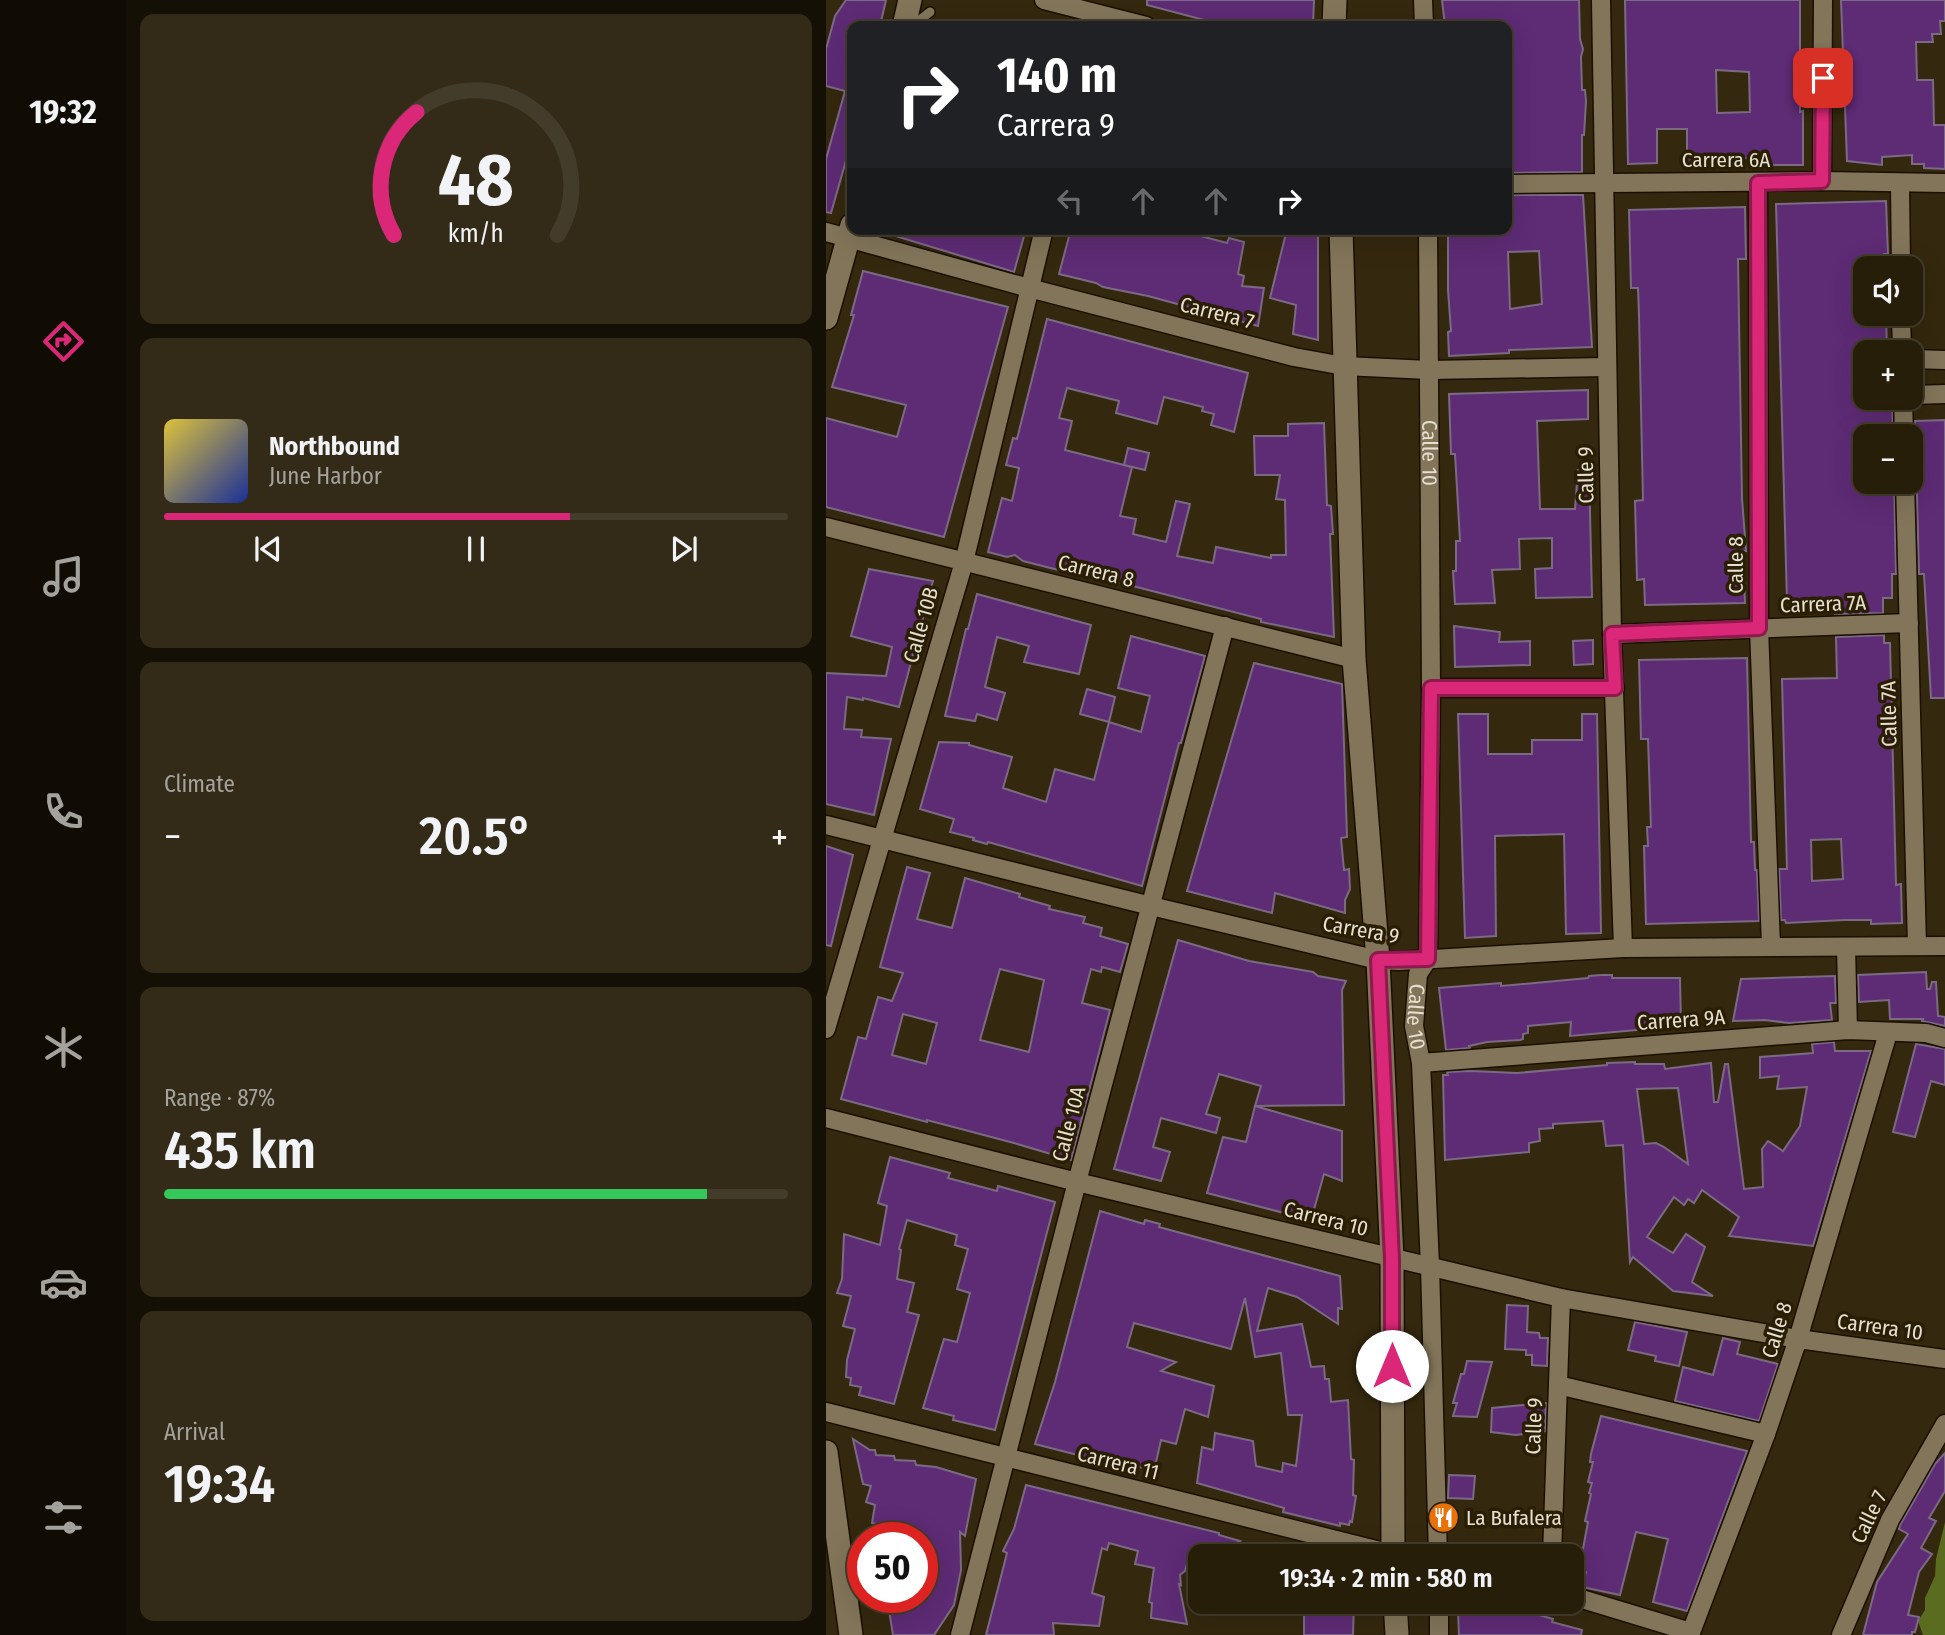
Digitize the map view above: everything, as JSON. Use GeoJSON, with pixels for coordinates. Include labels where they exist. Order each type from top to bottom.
{"type":"FeatureCollection","features":[{"type":"Feature","properties":{"kind":"main road"},"geometry":{"type":"LineString","coordinates":[[1334,21],[1335,0]]}},
{"type":"Feature","properties":{"kind":"main road"},"geometry":{"type":"LineString","coordinates":[[908,21],[920,6]]}},
{"type":"Feature","properties":{"kind":"main road"},"geometry":{"type":"LineString","coordinates":[[826,318],[850,235]]}},
{"type":"Feature","properties":{"kind":"main road","name":"Calle 10"},"geometry":{"type":"LineString","coordinates":[[1341,235],[1354,659],[1378,960],[1392,1259],[1395,1544]]}},
{"type":"Feature","properties":{"kind":"main road"},"geometry":{"type":"LineString","coordinates":[[826,1451],[851,1635]]}},
{"type":"Feature","properties":{"kind":"main road"},"geometry":{"type":"LineString","coordinates":[[1396,1614],[1397,1635]]}},
{"type":"Feature","properties":{"kind":"street"},"geometry":{"type":"LineString","coordinates":[[1044,0],[1128,21]]}},
{"type":"Feature","properties":{"kind":"street"},"geometry":{"type":"LineString","coordinates":[[1423,0],[1424,21]]}},
{"type":"Feature","properties":{"kind":"street","name":"Calle 9"},"geometry":{"type":"LineString","coordinates":[[1601,0],[1612,634],[1623,948]]}},
{"type":"Feature","properties":{"kind":"street"},"geometry":{"type":"LineString","coordinates":[[1822,181],[1823,0]]}},
{"type":"Feature","properties":{"kind":"street","name":"Carrera 6A"},"geometry":{"type":"LineString","coordinates":[[1512,184],[1822,181],[1945,183]]}},
{"type":"Feature","properties":{"kind":"street","name":"Calle 8"},"geometry":{"type":"LineString","coordinates":[[1758,183],[1759,628],[1771,946]]}},
{"type":"Feature","properties":{"kind":"street"},"geometry":{"type":"LineString","coordinates":[[1900,184],[1901,256]]}},
{"type":"Feature","properties":{"kind":"street","name":"Carrera 7"},"geometry":{"type":"LineString","coordinates":[[826,232],[847,231]]}},
{"type":"Feature","properties":{"kind":"street","name":"Carrera 7"},"geometry":{"type":"LineString","coordinates":[[863,235],[1028,288],[1294,356],[1344,366],[1429,370],[1607,367]]}},
{"type":"Feature","properties":{"kind":"street","name":"Calle 10B"},"geometry":{"type":"LineString","coordinates":[[826,1029],[964,562],[1042,235]]}},
{"type":"Feature","properties":{"kind":"street","name":"Calle 10"},"geometry":{"type":"LineString","coordinates":[[1428,235],[1431,688],[1428,959],[1418,974],[1413,1026],[1421,1063],[1438,1544]]}},
{"type":"Feature","properties":{"kind":"street"},"geometry":{"type":"LineString","coordinates":[[1923,359],[1945,360]]}},
{"type":"Feature","properties":{"kind":"street"},"geometry":{"type":"LineString","coordinates":[[1923,395],[1945,394]]}},
{"type":"Feature","properties":{"kind":"street","name":"Calle 7A"},"geometry":{"type":"LineString","coordinates":[[1905,494],[1917,946]]}},
{"type":"Feature","properties":{"kind":"street","name":"Carrera 8"},"geometry":{"type":"LineString","coordinates":[[826,527],[1354,659]]}},
{"type":"Feature","properties":{"kind":"street","name":"Carrera 7A"},"geometry":{"type":"LineString","coordinates":[[1612,634],[1909,623]]}},
{"type":"Feature","properties":{"kind":"street","name":"Calle 10A"},"geometry":{"type":"LineString","coordinates":[[960,1635],[1004,1458],[1225,626]]}},
{"type":"Feature","properties":{"kind":"street"},"geometry":{"type":"LineString","coordinates":[[1431,688],[1615,688]]}},
{"type":"Feature","properties":{"kind":"street","name":"Carrera 9"},"geometry":{"type":"LineString","coordinates":[[826,825],[1378,960],[1623,948],[1945,946]]}},
{"type":"Feature","properties":{"kind":"street"},"geometry":{"type":"LineString","coordinates":[[1846,947],[1848,1030]]}},
{"type":"Feature","properties":{"kind":"street","name":"Carrera 9A"},"geometry":{"type":"LineString","coordinates":[[1421,1063],[1848,1030],[1926,1033],[1945,1038]]}},
{"type":"Feature","properties":{"kind":"street","name":"Calle 8"},"geometry":{"type":"LineString","coordinates":[[1691,1633],[1766,1434],[1798,1339],[1888,1033]]}},
{"type":"Feature","properties":{"kind":"street","name":"Carrera 10"},"geometry":{"type":"LineString","coordinates":[[826,1118],[1077,1182],[1561,1298],[1798,1339],[1945,1359]]}},
{"type":"Feature","properties":{"kind":"street","name":"Calle 9"},"geometry":{"type":"LineString","coordinates":[[1552,1544],[1561,1298]]}},
{"type":"Feature","properties":{"kind":"street"},"geometry":{"type":"LineString","coordinates":[[1558,1385],[1766,1434]]}},
{"type":"Feature","properties":{"kind":"street","name":"Carrera 11"},"geometry":{"type":"LineString","coordinates":[[826,1412],[1351,1544]]}},
{"type":"Feature","properties":{"kind":"street","name":"Calle 7"},"geometry":{"type":"LineString","coordinates":[[1841,1635],[1890,1520],[1945,1424]]}},
{"type":"Feature","properties":{"kind":"street"},"geometry":{"type":"LineString","coordinates":[[1584,1600],[1691,1633]]}},
{"type":"Feature","properties":{"kind":"street"},"geometry":{"type":"LineString","coordinates":[[1438,1614],[1439,1635]]}},
{"type":"Feature","properties":{"kind":"green space"},"geometry":{"type":"Polygon","coordinates":[[[1945,1522],[1945,1635],[1923,1635],[1918,1621],[1925,1610],[1925,1598],[1935,1576],[1936,1559],[1945,1522]]]}},
{"type":"Feature","properties":{"kind":"building"},"geometry":{"type":"Polygon","coordinates":[[[846,0],[886,0],[881,21],[847,21],[847,157],[831,213],[826,212],[826,159],[845,91],[826,86],[826,49],[835,16],[846,0]]]}},
{"type":"Feature","properties":{"kind":"building"},"geometry":{"type":"Polygon","coordinates":[[[1147,0],[1314,0],[1313,21],[1208,21],[1147,5],[1147,0]]]}},
{"type":"Feature","properties":{"kind":"building"},"geometry":{"type":"Polygon","coordinates":[[[1442,0],[1579,0],[1580,39],[1583,49],[1582,90],[1585,90],[1586,101],[1582,172],[1512,173],[1512,21],[1444,21],[1442,0]]]}},
{"type":"Feature","properties":{"kind":"building"},"geometry":{"type":"Polygon","coordinates":[[[1625,0],[1800,0],[1803,165],[1759,165],[1749,163],[1749,158],[1717,159],[1717,163],[1687,163],[1687,129],[1657,129],[1657,163],[1628,164],[1625,0]],[[1716,70],[1717,113],[1750,112],[1749,72],[1716,70]]]}},
{"type":"Feature","properties":{"kind":"building"},"geometry":{"type":"Polygon","coordinates":[[[1841,0],[1945,0],[1945,21],[1940,21],[1941,34],[1932,34],[1933,42],[1916,42],[1917,80],[1933,80],[1934,125],[1945,125],[1945,169],[1924,168],[1924,164],[1912,164],[1912,155],[1882,157],[1882,165],[1847,161],[1841,0]]]}},
{"type":"Feature","properties":{"kind":"building"},"geometry":{"type":"Polygon","coordinates":[[[1512,195],[1583,195],[1592,347],[1509,350],[1509,353],[1449,356],[1448,332],[1451,331],[1448,235],[1512,235],[1512,195]],[[1539,251],[1508,252],[1510,309],[1542,304],[1539,251]]]}},
{"type":"Feature","properties":{"kind":"building"},"geometry":{"type":"Polygon","coordinates":[[[1886,201],[1888,254],[1853,256],[1853,326],[1886,326],[1887,340],[1853,340],[1853,410],[1892,410],[1893,424],[1853,424],[1853,494],[1894,494],[1896,574],[1892,574],[1892,598],[1883,598],[1883,613],[1835,614],[1834,599],[1787,601],[1776,204],[1886,201]]]}},
{"type":"Feature","properties":{"kind":"building"},"geometry":{"type":"Polygon","coordinates":[[[1745,207],[1746,259],[1738,259],[1745,603],[1645,605],[1644,579],[1637,580],[1635,501],[1643,500],[1639,315],[1638,288],[1631,288],[1629,210],[1745,207]]]}},
{"type":"Feature","properties":{"kind":"building"},"geometry":{"type":"Polygon","coordinates":[[[892,235],[1024,235],[1014,272],[892,235]]]}},
{"type":"Feature","properties":{"kind":"building"},"geometry":{"type":"Polygon","coordinates":[[[1069,235],[1197,235],[1227,243],[1229,238],[1244,242],[1238,274],[1244,276],[1242,286],[1264,288],[1258,326],[1148,296],[1103,287],[1059,274],[1069,235]]]}},
{"type":"Feature","properties":{"kind":"building"},"geometry":{"type":"Polygon","coordinates":[[[1286,235],[1318,235],[1318,340],[1293,334],[1296,305],[1270,298],[1286,235]]]}},
{"type":"Feature","properties":{"kind":"building"},"geometry":{"type":"Polygon","coordinates":[[[863,271],[1008,307],[944,537],[826,507],[826,418],[897,437],[906,405],[832,387],[854,315],[851,315],[863,271]]]}},
{"type":"Feature","properties":{"kind":"building"},"geometry":{"type":"Polygon","coordinates":[[[1047,319],[1248,373],[1234,432],[1211,425],[1214,414],[1202,411],[1203,407],[1164,397],[1157,424],[1116,413],[1119,401],[1067,388],[1059,418],[1072,421],[1065,450],[1132,467],[1120,516],[1136,519],[1133,534],[1166,542],[1176,501],[1190,504],[1177,556],[1213,563],[1216,547],[1271,558],[1271,555],[1286,555],[1285,500],[1276,499],[1280,475],[1255,475],[1254,436],[1288,436],[1288,424],[1324,423],[1327,505],[1331,506],[1333,534],[1330,534],[1334,637],[1261,622],[1261,619],[1105,581],[1107,573],[1076,567],[1074,574],[1023,561],[1015,555],[1007,557],[988,552],[1002,498],[1012,501],[1019,468],[1006,465],[1013,438],[1017,439],[1047,319]]]}},
{"type":"Feature","properties":{"kind":"building"},"geometry":{"type":"Polygon","coordinates":[[[1588,390],[1588,419],[1537,421],[1540,509],[1575,509],[1578,470],[1589,470],[1592,597],[1536,598],[1535,569],[1552,568],[1552,538],[1519,539],[1520,569],[1492,570],[1495,603],[1455,604],[1453,571],[1456,571],[1456,541],[1460,541],[1455,454],[1451,454],[1449,394],[1588,390]]]}},
{"type":"Feature","properties":{"kind":"building"},"geometry":{"type":"Polygon","coordinates":[[[1945,420],[1945,698],[1931,698],[1924,574],[1919,574],[1917,494],[1923,494],[1923,424],[1915,424],[1915,421],[1945,420]]]}},
{"type":"Feature","properties":{"kind":"building"},"geometry":{"type":"Polygon","coordinates":[[[1128,448],[1149,453],[1145,470],[1124,465],[1128,448]]]}},
{"type":"Feature","properties":{"kind":"building"},"geometry":{"type":"Polygon","coordinates":[[[869,569],[933,581],[899,707],[847,697],[844,729],[862,730],[861,737],[891,739],[874,815],[826,804],[826,673],[886,676],[892,647],[851,636],[869,569]]]}},
{"type":"Feature","properties":{"kind":"building"},"geometry":{"type":"Polygon","coordinates":[[[977,594],[1091,625],[1079,674],[1024,662],[1029,646],[997,637],[985,687],[1005,693],[997,720],[977,714],[975,721],[945,716],[977,594]]]}},
{"type":"Feature","properties":{"kind":"building"},"geometry":{"type":"Polygon","coordinates":[[[1454,626],[1500,632],[1499,642],[1530,641],[1530,665],[1455,667],[1454,626]]]}},
{"type":"Feature","properties":{"kind":"building"},"geometry":{"type":"Polygon","coordinates":[[[1884,635],[1884,643],[1890,643],[1896,885],[1901,884],[1902,923],[1871,924],[1871,920],[1844,920],[1786,923],[1781,920],[1779,869],[1787,869],[1782,679],[1837,678],[1836,637],[1884,635]],[[1841,839],[1811,840],[1812,881],[1843,879],[1841,839]]]}},
{"type":"Feature","properties":{"kind":"building"},"geometry":{"type":"Polygon","coordinates":[[[1131,636],[1205,656],[1142,886],[973,840],[974,838],[950,832],[954,819],[920,809],[939,742],[969,743],[1012,757],[1003,788],[1046,802],[1055,769],[1094,780],[1109,722],[1141,732],[1150,696],[1118,688],[1131,636]]]}},
{"type":"Feature","properties":{"kind":"building"},"geometry":{"type":"Polygon","coordinates":[[[1593,640],[1593,664],[1574,665],[1573,641],[1593,640]]]}},
{"type":"Feature","properties":{"kind":"building"},"geometry":{"type":"Polygon","coordinates":[[[1747,658],[1751,842],[1754,842],[1757,870],[1759,921],[1646,924],[1644,846],[1648,846],[1647,827],[1651,827],[1648,739],[1641,739],[1639,660],[1747,658]]]}},
{"type":"Feature","properties":{"kind":"building"},"geometry":{"type":"Polygon","coordinates":[[[1254,663],[1342,684],[1347,837],[1341,838],[1344,870],[1349,869],[1350,889],[1345,900],[1345,913],[1275,893],[1272,913],[1187,891],[1254,663]]]}},
{"type":"Feature","properties":{"kind":"building"},"geometry":{"type":"Polygon","coordinates":[[[1087,689],[1115,697],[1109,722],[1080,714],[1087,689]]]}},
{"type":"Feature","properties":{"kind":"building"},"geometry":{"type":"Polygon","coordinates":[[[1458,714],[1488,714],[1488,754],[1532,754],[1532,740],[1582,740],[1582,714],[1597,714],[1601,933],[1566,934],[1564,834],[1495,836],[1496,936],[1465,938],[1458,714]]]}},
{"type":"Feature","properties":{"kind":"building"},"geometry":{"type":"Polygon","coordinates":[[[826,846],[853,855],[831,946],[826,945],[826,846]]]}},
{"type":"Feature","properties":{"kind":"building"},"geometry":{"type":"Polygon","coordinates":[[[907,867],[930,873],[917,919],[952,928],[965,878],[1020,894],[1019,897],[1050,906],[1049,909],[1085,917],[1083,923],[1102,928],[1100,936],[1128,944],[1120,972],[1102,967],[1101,972],[1091,969],[1082,1003],[1110,1010],[1071,1160],[841,1099],[858,1037],[866,1039],[878,997],[892,1001],[903,973],[880,967],[907,867]],[[1000,969],[980,1040],[1029,1052],[1044,980],[1000,969]],[[903,1014],[892,1055],[926,1064],[937,1023],[903,1014]]]}},
{"type":"Feature","properties":{"kind":"building"},"geometry":{"type":"Polygon","coordinates":[[[1178,940],[1249,961],[1313,972],[1318,976],[1346,981],[1342,990],[1344,1105],[1255,1106],[1261,1086],[1219,1074],[1206,1114],[1220,1118],[1216,1133],[1161,1118],[1153,1147],[1170,1152],[1161,1181],[1114,1169],[1178,940]]]}},
{"type":"Feature","properties":{"kind":"building"},"geometry":{"type":"Polygon","coordinates":[[[1926,972],[1927,989],[1930,989],[1932,982],[1936,982],[1938,1016],[1945,1017],[1945,1026],[1922,1021],[1923,1019],[1890,1019],[1889,1000],[1859,1002],[1858,975],[1926,972]]]}},
{"type":"Feature","properties":{"kind":"building"},"geometry":{"type":"Polygon","coordinates":[[[1612,975],[1612,978],[1680,978],[1681,1026],[1570,1036],[1571,1022],[1528,1026],[1528,1033],[1523,1034],[1523,1039],[1520,1040],[1487,1042],[1469,1046],[1470,1048],[1446,1050],[1439,988],[1501,983],[1501,986],[1612,975]]]}},
{"type":"Feature","properties":{"kind":"building"},"geometry":{"type":"Polygon","coordinates":[[[1835,976],[1836,1003],[1830,1003],[1832,1020],[1789,1023],[1765,1020],[1733,1021],[1741,979],[1835,976]]]}},
{"type":"Feature","properties":{"kind":"building"},"geometry":{"type":"Polygon","coordinates":[[[1834,1042],[1835,1051],[1871,1051],[1813,1246],[1729,1236],[1739,1217],[1702,1190],[1694,1203],[1688,1199],[1684,1205],[1674,1197],[1647,1237],[1673,1253],[1686,1234],[1705,1247],[1692,1282],[1713,1296],[1673,1291],[1633,1257],[1630,1262],[1623,1145],[1606,1146],[1603,1121],[1553,1124],[1553,1128],[1539,1129],[1540,1141],[1529,1143],[1529,1152],[1445,1160],[1443,1075],[1448,1075],[1447,1072],[1517,1073],[1635,1062],[1664,1064],[1665,1069],[1711,1063],[1714,1102],[1718,1102],[1725,1064],[1728,1064],[1744,1189],[1763,1187],[1762,1149],[1768,1141],[1783,1151],[1800,1126],[1807,1087],[1777,1089],[1779,1076],[1760,1078],[1760,1057],[1813,1053],[1812,1044],[1834,1042]],[[1678,1088],[1637,1089],[1644,1144],[1656,1143],[1688,1164],[1678,1088]]]}},
{"type":"Feature","properties":{"kind":"building"},"geometry":{"type":"Polygon","coordinates":[[[1916,1044],[1945,1049],[1945,1085],[1931,1081],[1915,1137],[1893,1132],[1916,1044]]]}},
{"type":"Feature","properties":{"kind":"building"},"geometry":{"type":"Polygon","coordinates":[[[1255,1106],[1342,1131],[1342,1181],[1324,1174],[1311,1220],[1207,1193],[1223,1137],[1246,1142],[1255,1106]]]}},
{"type":"Feature","properties":{"kind":"building"},"geometry":{"type":"Polygon","coordinates":[[[890,1157],[950,1173],[948,1178],[997,1191],[998,1186],[1055,1202],[995,1430],[953,1420],[954,1416],[923,1408],[944,1339],[957,1342],[970,1293],[957,1289],[968,1249],[955,1245],[957,1235],[907,1220],[899,1249],[897,1279],[914,1283],[907,1312],[919,1315],[894,1404],[859,1395],[861,1387],[850,1385],[851,1378],[846,1377],[847,1360],[855,1329],[843,1326],[851,1296],[837,1293],[842,1279],[844,1234],[880,1245],[887,1206],[878,1203],[890,1157]]]}},
{"type":"Feature","properties":{"kind":"building"},"geometry":{"type":"Polygon","coordinates":[[[1100,1211],[1144,1224],[1145,1220],[1160,1224],[1159,1227],[1340,1276],[1342,1309],[1338,1308],[1338,1324],[1297,1297],[1268,1288],[1257,1331],[1302,1324],[1311,1367],[1324,1366],[1325,1379],[1329,1379],[1331,1402],[1348,1400],[1351,1459],[1354,1460],[1353,1495],[1356,1496],[1352,1522],[1350,1521],[1349,1525],[1340,1523],[1340,1526],[1283,1512],[1284,1508],[1197,1483],[1202,1447],[1213,1450],[1215,1433],[1253,1441],[1256,1466],[1282,1472],[1283,1463],[1296,1466],[1302,1415],[1288,1415],[1281,1353],[1255,1357],[1245,1298],[1231,1349],[1134,1323],[1127,1347],[1176,1362],[1161,1371],[1214,1386],[1208,1417],[1185,1409],[1176,1444],[1161,1440],[1154,1471],[1098,1456],[1097,1460],[1035,1444],[1055,1382],[1100,1211]]]}},
{"type":"Feature","properties":{"kind":"building"},"geometry":{"type":"Polygon","coordinates":[[[1507,1305],[1528,1306],[1527,1332],[1539,1333],[1540,1338],[1548,1338],[1547,1366],[1532,1365],[1532,1355],[1526,1355],[1526,1350],[1505,1349],[1507,1305]]]}},
{"type":"Feature","properties":{"kind":"building"},"geometry":{"type":"Polygon","coordinates":[[[1635,1322],[1687,1332],[1679,1366],[1655,1361],[1656,1356],[1628,1350],[1635,1322]]]}},
{"type":"Feature","properties":{"kind":"building"},"geometry":{"type":"Polygon","coordinates":[[[1723,1338],[1740,1342],[1737,1354],[1778,1364],[1759,1421],[1675,1401],[1683,1367],[1713,1375],[1723,1338]]]}},
{"type":"Feature","properties":{"kind":"building"},"geometry":{"type":"Polygon","coordinates":[[[1467,1361],[1492,1362],[1477,1417],[1453,1416],[1457,1403],[1453,1403],[1467,1361]]]}},
{"type":"Feature","properties":{"kind":"building"},"geometry":{"type":"Polygon","coordinates":[[[1546,1403],[1545,1431],[1516,1435],[1491,1432],[1492,1408],[1546,1403]]]}},
{"type":"Feature","properties":{"kind":"building"},"geometry":{"type":"Polygon","coordinates":[[[1601,1416],[1747,1451],[1687,1611],[1653,1602],[1668,1539],[1636,1532],[1620,1595],[1584,1587],[1584,1544],[1588,1522],[1585,1521],[1592,1483],[1588,1482],[1593,1462],[1590,1462],[1601,1416]]]}},
{"type":"Feature","properties":{"kind":"building"},"geometry":{"type":"Polygon","coordinates":[[[853,1439],[870,1450],[875,1450],[876,1455],[915,1461],[916,1465],[936,1467],[976,1479],[965,1536],[960,1532],[961,1570],[954,1605],[934,1635],[893,1635],[889,1613],[938,1613],[938,1522],[872,1522],[875,1505],[866,1502],[871,1486],[863,1484],[853,1439]]]}},
{"type":"Feature","properties":{"kind":"building"},"geometry":{"type":"Polygon","coordinates":[[[1945,1453],[1945,1491],[1929,1518],[1936,1521],[1921,1548],[1932,1554],[1919,1572],[1908,1615],[1919,1617],[1915,1632],[1912,1632],[1912,1635],[1863,1635],[1877,1582],[1908,1534],[1899,1529],[1900,1525],[1935,1464],[1945,1453]]]}},
{"type":"Feature","properties":{"kind":"building"},"geometry":{"type":"Polygon","coordinates":[[[1449,1475],[1475,1476],[1473,1499],[1448,1498],[1449,1475]]]}},
{"type":"Feature","properties":{"kind":"building"},"geometry":{"type":"Polygon","coordinates":[[[1026,1485],[1219,1533],[1240,1541],[1235,1544],[1188,1544],[1188,1560],[1185,1571],[1180,1575],[1181,1585],[1179,1584],[1187,1624],[1151,1618],[1152,1603],[1149,1602],[1154,1568],[1135,1564],[1138,1551],[1109,1543],[1107,1550],[1102,1548],[1092,1593],[1104,1597],[1099,1626],[1053,1623],[1054,1635],[986,1635],[1007,1553],[1003,1551],[1014,1529],[1026,1485]]]}},
{"type":"Feature","properties":{"kind":"building"},"geometry":{"type":"Polygon","coordinates":[[[1304,1614],[1354,1614],[1353,1635],[1304,1635],[1304,1614]]]}},
{"type":"Feature","properties":{"kind":"building"},"geometry":{"type":"Polygon","coordinates":[[[1458,1614],[1536,1614],[1553,1619],[1552,1622],[1582,1630],[1581,1635],[1459,1635],[1458,1614]]]}},
{"type":"Feature","properties":{"kind":"place","name":"La Bufalera"},"geometry":{"type":"Point","coordinates":[1443,1518]}},
{"type":"Feature","properties":{"kind":"route"},"geometry":{"type":"LineString","coordinates":[[1392,1366],[1392,1259],[1378,960],[1428,959],[1431,688],[1615,688],[1612,634],[1759,628],[1758,183],[1822,181],[1823,78]]}}]}
